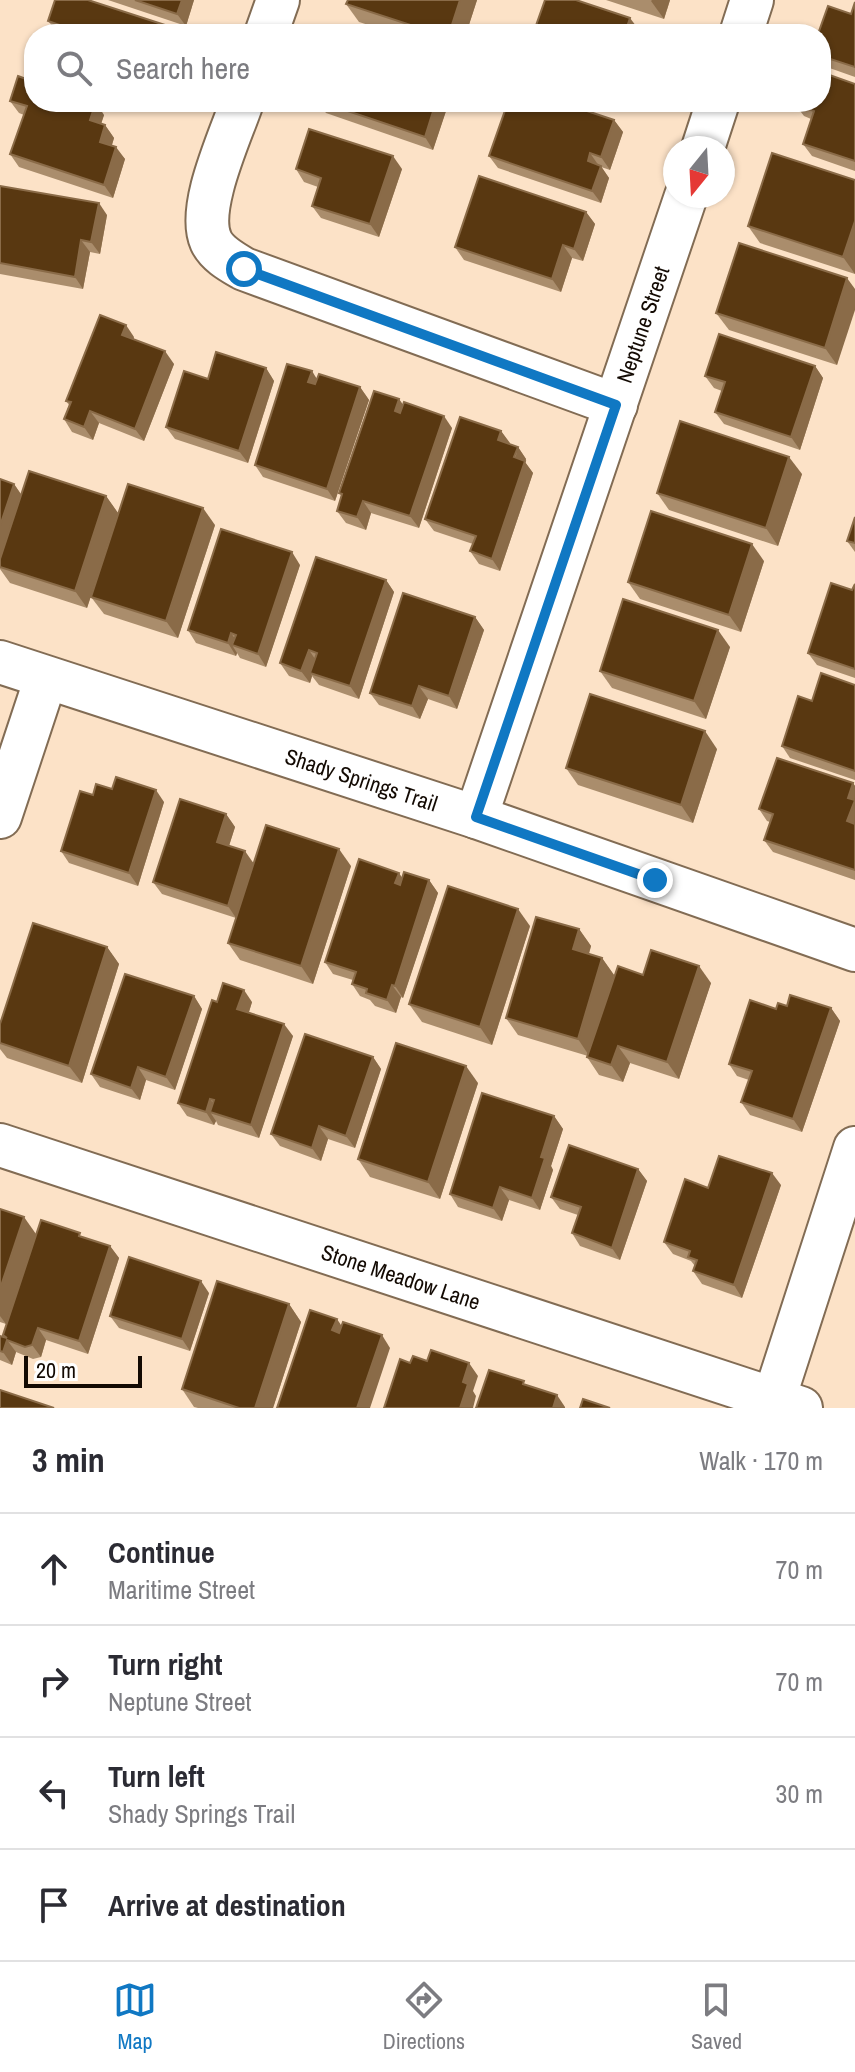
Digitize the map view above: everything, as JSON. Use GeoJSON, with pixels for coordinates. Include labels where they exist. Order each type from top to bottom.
{"type":"FeatureCollection","features":[{"type":"Feature","properties":{"kind":"street"},"geometry":{"type":"LineString","coordinates":[[270,24],[278,0]]}},
{"type":"Feature","properties":{"kind":"street"},"geometry":{"type":"LineString","coordinates":[[744,24],[752,0]]}},
{"type":"Feature","properties":{"kind":"street"},"geometry":{"type":"LineString","coordinates":[[238,112],[208,199],[207,222],[211,241],[225,257],[244,269],[616,405]]}},
{"type":"Feature","properties":{"kind":"street"},"geometry":{"type":"LineString","coordinates":[[707,136],[715,112]]}},
{"type":"Feature","properties":{"kind":"street","name":"Neptune Street"},"geometry":{"type":"LineString","coordinates":[[476,817],[682,208]]}},
{"type":"Feature","properties":{"kind":"street","name":"Shady Springs Trail"},"geometry":{"type":"LineString","coordinates":[[0,662],[476,817],[855,950]]}},
{"type":"Feature","properties":{"kind":"street"},"geometry":{"type":"LineString","coordinates":[[0,817],[46,678]]}},
{"type":"Feature","properties":{"kind":"street","name":"Stone Meadow Lane"},"geometry":{"type":"LineString","coordinates":[[0,1145],[788,1404]]}},
{"type":"Feature","properties":{"kind":"street"},"geometry":{"type":"LineString","coordinates":[[788,1404],[855,1148]]}},
{"type":"Feature","properties":{"kind":"building"},"geometry":{"type":"Polygon","coordinates":[[[55,0],[88,0],[162,24],[56,24],[48,21],[55,0]]]}},
{"type":"Feature","properties":{"kind":"building"},"geometry":{"type":"Polygon","coordinates":[[[135,0],[182,0],[177,14],[135,0]]]}},
{"type":"Feature","properties":{"kind":"building"},"geometry":{"type":"Polygon","coordinates":[[[348,0],[460,0],[452,24],[407,24],[346,4],[348,0]]]}},
{"type":"Feature","properties":{"kind":"building"},"geometry":{"type":"Polygon","coordinates":[[[545,0],[576,0],[630,18],[628,24],[537,24],[545,0]]]}},
{"type":"Feature","properties":{"kind":"building"},"geometry":{"type":"Polygon","coordinates":[[[855,2],[855,67],[831,59],[831,24],[822,24],[828,6],[851,14],[855,2]]]}},
{"type":"Feature","properties":{"kind":"building"},"geometry":{"type":"Polygon","coordinates":[[[18,76],[24,78],[24,105],[10,101],[18,76]]]}},
{"type":"Feature","properties":{"kind":"building"},"geometry":{"type":"Polygon","coordinates":[[[831,76],[855,84],[855,161],[803,144],[814,112],[831,112],[831,76]]]}},
{"type":"Feature","properties":{"kind":"building"},"geometry":{"type":"Polygon","coordinates":[[[25,112],[93,112],[90,120],[105,125],[100,142],[116,147],[104,185],[10,154],[25,112]]]}},
{"type":"Feature","properties":{"kind":"building"},"geometry":{"type":"Polygon","coordinates":[[[351,112],[433,112],[425,137],[351,112]]]}},
{"type":"Feature","properties":{"kind":"building"},"geometry":{"type":"Polygon","coordinates":[[[504,112],[590,112],[614,120],[601,157],[590,153],[588,161],[601,166],[592,191],[489,156],[504,112]]]}},
{"type":"Feature","properties":{"kind":"building"},"geometry":{"type":"Polygon","coordinates":[[[309,129],[393,156],[370,224],[312,206],[321,178],[296,169],[309,129]]]}},
{"type":"Feature","properties":{"kind":"building"},"geometry":{"type":"Polygon","coordinates":[[[772,153],[855,180],[855,221],[843,257],[748,226],[772,153]]]}},
{"type":"Feature","properties":{"kind":"building"},"geometry":{"type":"Polygon","coordinates":[[[479,176],[586,212],[574,249],[563,245],[552,279],[455,247],[479,176]]]}},
{"type":"Feature","properties":{"kind":"building"},"geometry":{"type":"Polygon","coordinates":[[[0,186],[99,203],[91,242],[81,240],[75,277],[0,263],[0,186]]]}},
{"type":"Feature","properties":{"kind":"building"},"geometry":{"type":"Polygon","coordinates":[[[739,243],[847,278],[825,348],[716,313],[739,243]]]}},
{"type":"Feature","properties":{"kind":"building"},"geometry":{"type":"Polygon","coordinates":[[[100,315],[126,325],[122,335],[165,351],[135,429],[90,411],[84,427],[64,419],[71,402],[66,401],[100,315]]]}},
{"type":"Feature","properties":{"kind":"building"},"geometry":{"type":"Polygon","coordinates":[[[719,334],[815,366],[791,437],[715,412],[725,382],[705,376],[719,334]]]}},
{"type":"Feature","properties":{"kind":"building"},"geometry":{"type":"Polygon","coordinates":[[[216,352],[266,368],[239,451],[166,427],[184,371],[208,379],[216,352]]]}},
{"type":"Feature","properties":{"kind":"building"},"geometry":{"type":"Polygon","coordinates":[[[287,364],[312,371],[308,382],[315,384],[319,374],[360,387],[327,489],[255,465],[287,364]]]}},
{"type":"Feature","properties":{"kind":"building"},"geometry":{"type":"Polygon","coordinates":[[[374,391],[399,399],[395,411],[400,413],[404,402],[444,416],[410,516],[363,501],[357,517],[337,511],[342,494],[339,493],[374,391]]]}},
{"type":"Feature","properties":{"kind":"building"},"geometry":{"type":"Polygon","coordinates":[[[460,417],[501,431],[498,440],[518,447],[514,457],[525,461],[492,559],[470,551],[476,536],[425,519],[460,417]]]}},
{"type":"Feature","properties":{"kind":"building"},"geometry":{"type":"Polygon","coordinates":[[[680,421],[789,457],[766,528],[657,493],[680,421]]]}},
{"type":"Feature","properties":{"kind":"building"},"geometry":{"type":"Polygon","coordinates":[[[29,471],[106,496],[75,591],[0,567],[29,471]]]}},
{"type":"Feature","properties":{"kind":"building"},"geometry":{"type":"Polygon","coordinates":[[[0,479],[14,484],[0,526],[0,479]]]}},
{"type":"Feature","properties":{"kind":"building"},"geometry":{"type":"Polygon","coordinates":[[[128,484],[203,508],[166,621],[91,597],[128,484]]]}},
{"type":"Feature","properties":{"kind":"building"},"geometry":{"type":"Polygon","coordinates":[[[651,511],[752,544],[729,615],[628,582],[651,511]]]}},
{"type":"Feature","properties":{"kind":"building"},"geometry":{"type":"Polygon","coordinates":[[[855,517],[855,543],[847,541],[855,517]]]}},
{"type":"Feature","properties":{"kind":"building"},"geometry":{"type":"Polygon","coordinates":[[[221,529],[292,552],[258,654],[232,645],[236,635],[231,633],[228,643],[188,630],[221,529]]]}},
{"type":"Feature","properties":{"kind":"building"},"geometry":{"type":"Polygon","coordinates":[[[316,557],[386,580],[350,686],[310,673],[317,653],[309,650],[301,671],[280,663],[316,557]]]}},
{"type":"Feature","properties":{"kind":"building"},"geometry":{"type":"Polygon","coordinates":[[[831,583],[852,590],[855,584],[855,669],[808,653],[831,583]]]}},
{"type":"Feature","properties":{"kind":"building"},"geometry":{"type":"Polygon","coordinates":[[[403,593],[475,617],[449,696],[419,686],[412,706],[370,693],[403,593]]]}},
{"type":"Feature","properties":{"kind":"building"},"geometry":{"type":"Polygon","coordinates":[[[623,599],[718,630],[694,701],[600,671],[623,599]]]}},
{"type":"Feature","properties":{"kind":"building"},"geometry":{"type":"Polygon","coordinates":[[[821,673],[855,685],[855,771],[782,746],[798,696],[812,701],[821,673]]]}},
{"type":"Feature","properties":{"kind":"building"},"geometry":{"type":"Polygon","coordinates":[[[590,694],[705,731],[681,805],[566,768],[590,694]]]}},
{"type":"Feature","properties":{"kind":"building"},"geometry":{"type":"Polygon","coordinates":[[[777,758],[853,783],[848,798],[855,800],[847,821],[855,824],[855,870],[764,840],[773,814],[759,809],[777,758]]]}},
{"type":"Feature","properties":{"kind":"building"},"geometry":{"type":"Polygon","coordinates":[[[116,777],[156,790],[129,873],[61,851],[80,791],[93,795],[96,784],[112,789],[116,777]]]}},
{"type":"Feature","properties":{"kind":"building"},"geometry":{"type":"Polygon","coordinates":[[[180,799],[226,814],[217,842],[245,851],[228,906],[153,882],[180,799]]]}},
{"type":"Feature","properties":{"kind":"building"},"geometry":{"type":"Polygon","coordinates":[[[266,825],[339,849],[301,966],[228,943],[266,825]]]}},
{"type":"Feature","properties":{"kind":"building"},"geometry":{"type":"Polygon","coordinates":[[[359,859],[399,873],[395,883],[400,885],[404,872],[429,880],[395,986],[392,985],[387,1000],[352,984],[356,972],[325,962],[359,859]]]}},
{"type":"Feature","properties":{"kind":"building"},"geometry":{"type":"Polygon","coordinates":[[[448,886],[518,909],[480,1027],[409,1004],[448,886]]]}},
{"type":"Feature","properties":{"kind":"building"},"geometry":{"type":"Polygon","coordinates":[[[536,917],[579,929],[573,949],[602,958],[578,1039],[506,1018],[536,917]]]}},
{"type":"Feature","properties":{"kind":"building"},"geometry":{"type":"Polygon","coordinates":[[[33,923],[107,947],[69,1066],[0,1043],[0,1024],[33,923]]]}},
{"type":"Feature","properties":{"kind":"building"},"geometry":{"type":"Polygon","coordinates":[[[651,950],[699,966],[667,1062],[618,1046],[611,1065],[587,1057],[618,966],[643,975],[651,950]]]}},
{"type":"Feature","properties":{"kind":"building"},"geometry":{"type":"Polygon","coordinates":[[[125,974],[194,996],[166,1077],[138,1067],[131,1088],[91,1074],[125,974]]]}},
{"type":"Feature","properties":{"kind":"building"},"geometry":{"type":"Polygon","coordinates":[[[223,983],[244,990],[237,1009],[284,1024],[251,1125],[210,1112],[214,1100],[210,1099],[206,1112],[178,1103],[212,1000],[217,1002],[223,983]]]}},
{"type":"Feature","properties":{"kind":"building"},"geometry":{"type":"Polygon","coordinates":[[[790,995],[831,1008],[793,1119],[741,1102],[752,1071],[729,1064],[750,1000],[776,1009],[778,1003],[787,1006],[790,995]]]}},
{"type":"Feature","properties":{"kind":"building"},"geometry":{"type":"Polygon","coordinates":[[[305,1034],[373,1057],[346,1136],[319,1126],[312,1148],[271,1134],[305,1034]]]}},
{"type":"Feature","properties":{"kind":"building"},"geometry":{"type":"Polygon","coordinates":[[[396,1043],[466,1066],[428,1182],[358,1159],[396,1043]]]}},
{"type":"Feature","properties":{"kind":"building"},"geometry":{"type":"Polygon","coordinates":[[[482,1093],[554,1116],[532,1198],[500,1187],[493,1208],[450,1194],[482,1093]]]}},
{"type":"Feature","properties":{"kind":"building"},"geometry":{"type":"Polygon","coordinates":[[[569,1145],[638,1169],[612,1248],[572,1233],[581,1207],[551,1197],[569,1145]]]}},
{"type":"Feature","properties":{"kind":"building"},"geometry":{"type":"Polygon","coordinates":[[[719,1156],[772,1173],[734,1285],[693,1271],[697,1260],[688,1257],[690,1251],[664,1242],[685,1179],[708,1188],[719,1156]]]}},
{"type":"Feature","properties":{"kind":"building"},"geometry":{"type":"Polygon","coordinates":[[[0,1209],[24,1217],[0,1289],[0,1209]]]}},
{"type":"Feature","properties":{"kind":"building"},"geometry":{"type":"Polygon","coordinates":[[[41,1220],[110,1246],[79,1341],[38,1328],[32,1345],[25,1347],[7,1340],[3,1352],[0,1351],[0,1336],[7,1338],[3,1335],[41,1220]]]}},
{"type":"Feature","properties":{"kind":"building"},"geometry":{"type":"Polygon","coordinates":[[[129,1257],[201,1281],[182,1339],[110,1316],[129,1257]]]}},
{"type":"Feature","properties":{"kind":"building"},"geometry":{"type":"Polygon","coordinates":[[[217,1281],[289,1304],[255,1408],[239,1408],[182,1389],[217,1281]]]}},
{"type":"Feature","properties":{"kind":"building"},"geometry":{"type":"Polygon","coordinates":[[[310,1310],[337,1319],[332,1330],[339,1333],[343,1322],[382,1335],[357,1408],[277,1408],[310,1310]]]}},
{"type":"Feature","properties":{"kind":"building"},"geometry":{"type":"Polygon","coordinates":[[[431,1350],[469,1363],[463,1382],[468,1384],[460,1408],[384,1408],[400,1359],[410,1363],[413,1356],[427,1361],[431,1350]]]}},
{"type":"Feature","properties":{"kind":"building"},"geometry":{"type":"Polygon","coordinates":[[[489,1370],[557,1395],[553,1408],[476,1408],[489,1370]]]}},
{"type":"Feature","properties":{"kind":"building"},"geometry":{"type":"Polygon","coordinates":[[[0,1390],[54,1408],[0,1408],[0,1390]]]}},
{"type":"Feature","properties":{"kind":"building"},"geometry":{"type":"Polygon","coordinates":[[[583,1399],[610,1408],[580,1408],[583,1399]]]}},
{"type":"Feature","properties":{"kind":"route"},"geometry":{"type":"LineString","coordinates":[[244,269],[616,405],[476,817],[655,880]]}}]}
